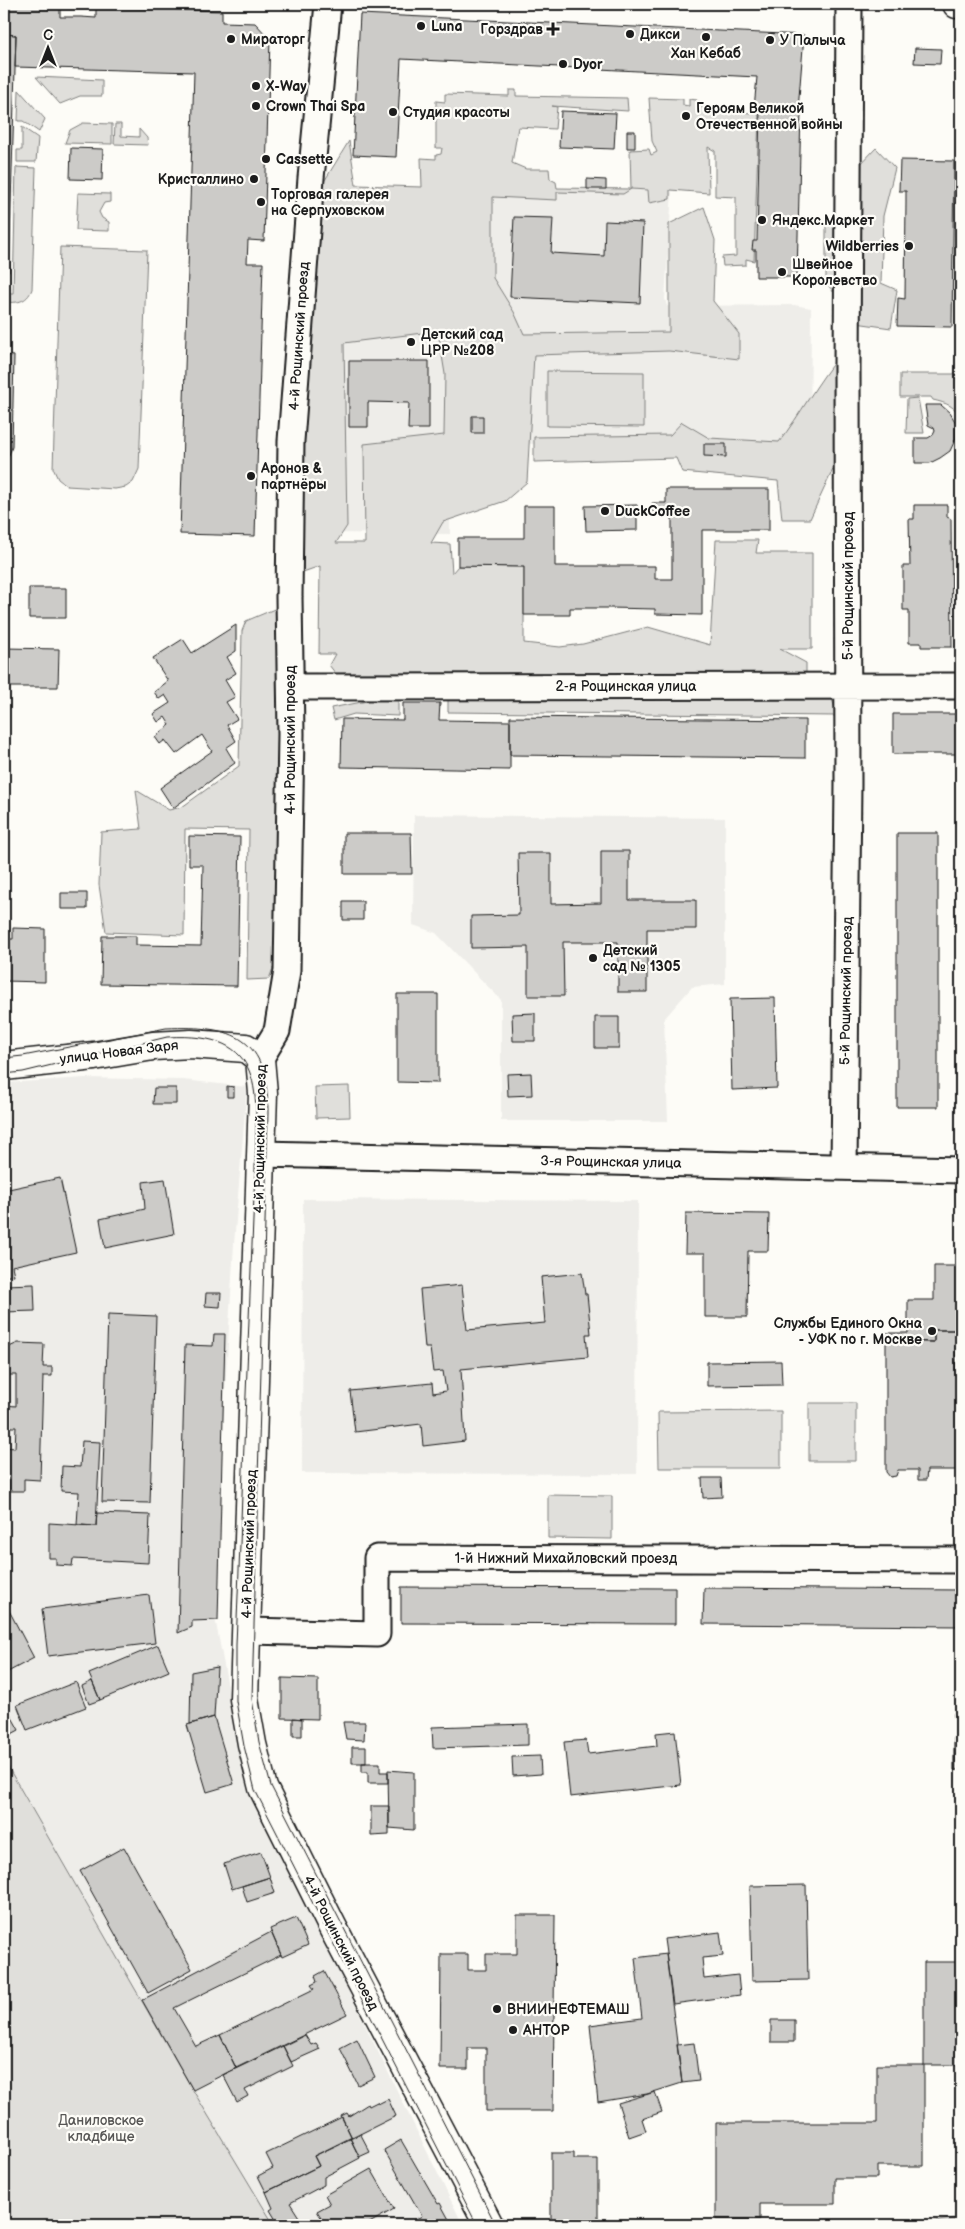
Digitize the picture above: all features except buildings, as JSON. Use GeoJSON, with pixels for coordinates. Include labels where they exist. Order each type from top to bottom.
{"type":"FeatureCollection","features":[{"type":"Feature","properties":{"kind":"street","name":"4-й Рощинский проезд"},"geometry":{"type":"LineString","coordinates":[[328,4],[311,178],[291,442],[289,597],[291,687],[287,971],[277,1031],[260,1059],[263,1093],[244,1700],[263,1788],[332,1926],[489,2225]]}},
{"type":"Feature","properties":{"kind":"street","name":"5-й Рощинский проезд"},"geometry":{"type":"LineString","coordinates":[[844,1168],[848,685],[849,4]]}},
{"type":"Feature","properties":{"kind":"street","name":"2-я Рощинская улица"},"geometry":{"type":"LineString","coordinates":[[291,687],[961,686]]}},
{"type":"Feature","properties":{"kind":"street","name":"улица Новая Заря"},"geometry":{"type":"LineString","coordinates":[[4,1066],[94,1056],[153,1046],[191,1044],[246,1048],[260,1059]]}},
{"type":"Feature","properties":{"kind":"street","name":"3-я Рощинская улица"},"geometry":{"type":"LineString","coordinates":[[261,1154],[961,1170]]}},
{"type":"Feature","properties":{"kind":"street","name":"1-й Нижний Михайловский проезд"},"geometry":{"type":"LineString","coordinates":[[246,1631],[377,1634],[377,1558],[961,1560]]}},
{"type":"Feature","properties":{"kind":"shaded area"},"geometry":{"type":"Polygon","coordinates":[[[631,189],[672,192],[665,299],[667,306],[794,305],[811,308],[810,469],[691,443],[507,444],[450,479],[450,534],[317,533],[318,371],[435,190],[631,189]]]}},
{"type":"Feature","properties":{"kind":"shaded area","name":"Детский сад № 1305"},"geometry":{"type":"Polygon","coordinates":[[[414,815],[725,818],[725,984],[692,987],[664,1019],[668,1121],[501,1121],[501,1000],[436,933],[413,925],[414,815]]]}},
{"type":"Feature","properties":{"kind":"shaded area"},"geometry":{"type":"Polygon","coordinates":[[[85,1078],[183,1080],[247,1087],[234,1244],[222,1443],[215,1618],[248,1786],[463,2225],[274,2225],[194,2092],[4,1760],[4,1083],[85,1078]]]}},
{"type":"Feature","properties":{"kind":"shaded area"},"geometry":{"type":"Polygon","coordinates":[[[303,1199],[638,1201],[637,1474],[302,1473],[303,1199]]]}},
{"type":"Feature","properties":{"kind":"green space"},"geometry":{"type":"Polygon","coordinates":[[[36,77],[102,80],[102,96],[80,96],[60,104],[36,77]]]}},
{"type":"Feature","properties":{"kind":"green space"},"geometry":{"type":"Polygon","coordinates":[[[19,90],[45,119],[39,132],[23,121],[18,121],[19,90]]]}},
{"type":"Feature","properties":{"kind":"green space"},"geometry":{"type":"Polygon","coordinates":[[[509,90],[516,90],[516,96],[627,98],[628,111],[552,106],[557,107],[555,129],[518,127],[512,163],[526,169],[549,169],[550,179],[556,182],[557,188],[631,189],[623,194],[557,192],[557,200],[493,197],[493,278],[514,312],[524,334],[669,332],[669,224],[704,207],[715,240],[713,301],[739,334],[739,359],[669,351],[534,355],[527,482],[505,501],[443,522],[431,543],[450,544],[452,573],[458,566],[524,567],[524,643],[560,647],[583,644],[648,627],[710,645],[716,540],[758,540],[756,553],[812,553],[812,649],[780,649],[806,663],[806,677],[339,678],[329,665],[335,654],[319,654],[320,566],[303,572],[303,445],[317,193],[349,141],[356,185],[422,187],[421,158],[436,159],[436,155],[441,154],[442,148],[436,148],[436,101],[445,102],[445,94],[509,96],[509,90]],[[438,331],[344,343],[347,526],[336,543],[365,543],[364,444],[444,435],[445,374],[438,331]]]}},
{"type":"Feature","properties":{"kind":"green space"},"geometry":{"type":"Polygon","coordinates":[[[649,98],[683,99],[683,105],[689,106],[689,99],[697,100],[700,107],[759,114],[754,261],[746,259],[746,265],[723,266],[722,257],[736,256],[736,197],[715,196],[715,151],[708,147],[709,193],[670,190],[670,199],[649,203],[648,190],[631,189],[630,150],[649,149],[651,155],[657,152],[652,141],[649,98]]]}},
{"type":"Feature","properties":{"kind":"green space"},"geometry":{"type":"Polygon","coordinates":[[[83,123],[112,124],[112,144],[65,143],[70,130],[83,123]]]}},
{"type":"Feature","properties":{"kind":"green space"},"geometry":{"type":"Polygon","coordinates":[[[115,124],[121,124],[121,136],[139,137],[139,129],[147,138],[148,145],[114,144],[115,124]]]}},
{"type":"Feature","properties":{"kind":"green space"},"geometry":{"type":"Polygon","coordinates":[[[22,127],[38,138],[36,162],[17,162],[17,150],[22,150],[22,127]]]}},
{"type":"Feature","properties":{"kind":"green space"},"geometry":{"type":"Polygon","coordinates":[[[876,148],[895,168],[883,216],[881,283],[897,290],[891,328],[856,323],[826,282],[826,225],[841,214],[856,169],[876,148]]]}},
{"type":"Feature","properties":{"kind":"green space"},"geometry":{"type":"Polygon","coordinates":[[[16,167],[36,168],[32,289],[24,300],[4,302],[4,293],[13,293],[16,167]]]}},
{"type":"Feature","properties":{"kind":"green space"},"geometry":{"type":"Polygon","coordinates":[[[78,193],[110,194],[110,202],[104,203],[99,212],[102,218],[109,222],[109,231],[76,230],[78,193]]]}},
{"type":"Feature","properties":{"kind":"green space"},"geometry":{"type":"Polygon","coordinates":[[[60,247],[147,250],[139,469],[133,482],[126,487],[115,489],[67,486],[58,479],[53,468],[60,247]]]}},
{"type":"Feature","properties":{"kind":"green space"},"geometry":{"type":"Polygon","coordinates":[[[840,355],[842,450],[810,519],[782,519],[778,481],[682,472],[676,458],[534,462],[534,437],[670,435],[682,422],[709,438],[779,442],[840,355]]]}},
{"type":"Feature","properties":{"kind":"green space"},"geometry":{"type":"Polygon","coordinates":[[[547,371],[644,372],[644,427],[547,426],[547,371]]]}},
{"type":"Feature","properties":{"kind":"green space"},"geometry":{"type":"Polygon","coordinates":[[[900,374],[961,374],[961,419],[953,408],[933,400],[931,397],[900,397],[900,374]]]}},
{"type":"Feature","properties":{"kind":"green space"},"geometry":{"type":"Polygon","coordinates":[[[918,398],[924,433],[906,433],[907,399],[918,398]]]}},
{"type":"Feature","properties":{"kind":"green space"},"geometry":{"type":"Polygon","coordinates":[[[284,605],[276,960],[269,979],[247,980],[249,830],[185,829],[184,935],[106,932],[99,885],[101,832],[141,829],[136,790],[169,810],[182,807],[239,766],[242,631],[246,621],[284,605]]]}},
{"type":"Feature","properties":{"kind":"green space"},"geometry":{"type":"Polygon","coordinates":[[[830,692],[837,716],[448,712],[448,694],[830,692]]]}},
{"type":"Feature","properties":{"kind":"green space"},"geometry":{"type":"Polygon","coordinates":[[[398,695],[398,716],[354,714],[334,720],[331,708],[398,695]]]}},
{"type":"Feature","properties":{"kind":"green space"},"geometry":{"type":"Polygon","coordinates":[[[349,1086],[350,1117],[316,1118],[315,1087],[349,1086]]]}},
{"type":"Feature","properties":{"kind":"green space"},"geometry":{"type":"Polygon","coordinates":[[[809,1403],[856,1403],[856,1461],[809,1461],[809,1403]]]}},
{"type":"Feature","properties":{"kind":"green space"},"geometry":{"type":"Polygon","coordinates":[[[781,1411],[781,1468],[659,1468],[658,1412],[781,1411]]]}},
{"type":"Feature","properties":{"kind":"green space"},"geometry":{"type":"Polygon","coordinates":[[[548,1495],[612,1496],[612,1539],[548,1538],[548,1495]]]}},
{"type":"Feature","properties":{"kind":"green space","name":"Даниловское кладбище"},"geometry":{"type":"Polygon","coordinates":[[[4,1760],[194,2092],[274,2225],[4,2225],[4,1760]]]}},
{"type":"Feature","properties":{"kind":"green space"},"geometry":{"type":"Polygon","coordinates":[[[961,2217],[961,2225],[916,2225],[961,2217]]]}},
{"type":"Feature","properties":{"kind":"tram line"},"geometry":{"type":"LineString","coordinates":[[4,1058],[166,1028],[190,1028],[211,1029],[229,1034],[243,1041],[254,1052],[262,1067],[268,1113],[252,1699],[259,1742],[271,1786],[496,2225]]}},
{"type":"Feature","properties":{"kind":"tram line"},"geometry":{"type":"LineString","coordinates":[[4,1074],[23,1072],[167,1037],[200,1038],[224,1044],[240,1056],[250,1072],[256,1115],[256,1142],[236,1645],[236,1701],[244,1746],[255,1790],[477,2225]]}},
{"type":"Feature","properties":{"kind":"place","name":"Luna"},"geometry":{"type":"Point","coordinates":[421,26]}},
{"type":"Feature","properties":{"kind":"place","name":"Горздрав"},"geometry":{"type":"Point","coordinates":[553,29]}},
{"type":"Feature","properties":{"kind":"place","name":"Дикси"},"geometry":{"type":"Point","coordinates":[630,34]}},
{"type":"Feature","properties":{"kind":"place","name":"Хан Кебаб"},"geometry":{"type":"Point","coordinates":[706,37]}},
{"type":"Feature","properties":{"kind":"place","name":"Мираторг"},"geometry":{"type":"Point","coordinates":[231,39]}},
{"type":"Feature","properties":{"kind":"place","name":"У Палыча"},"geometry":{"type":"Point","coordinates":[770,40]}},
{"type":"Feature","properties":{"kind":"place","name":"Dyor"},"geometry":{"type":"Point","coordinates":[563,64]}},
{"type":"Feature","properties":{"kind":"place","name":"X-Way"},"geometry":{"type":"Point","coordinates":[256,86]}},
{"type":"Feature","properties":{"kind":"place","name":"Crown Thai Spa"},"geometry":{"type":"Point","coordinates":[256,106]}},
{"type":"Feature","properties":{"kind":"place","name":"Студия красоты"},"geometry":{"type":"Point","coordinates":[393,112]}},
{"type":"Feature","properties":{"kind":"place","name":"Героям Великой Отечественной войны"},"geometry":{"type":"Point","coordinates":[686,116]}},
{"type":"Feature","properties":{"kind":"place","name":"Cassette"},"geometry":{"type":"Point","coordinates":[266,159]}},
{"type":"Feature","properties":{"kind":"place","name":"Кристаллино"},"geometry":{"type":"Point","coordinates":[254,179]}},
{"type":"Feature","properties":{"kind":"place","name":"Торговая галерея на Серпуховском"},"geometry":{"type":"Point","coordinates":[261,202]}},
{"type":"Feature","properties":{"kind":"place","name":"Яндекс.Маркет"},"geometry":{"type":"Point","coordinates":[762,220]}},
{"type":"Feature","properties":{"kind":"place","name":"Wildberries"},"geometry":{"type":"Point","coordinates":[909,246]}},
{"type":"Feature","properties":{"kind":"place","name":"Швейное Королевство"},"geometry":{"type":"Point","coordinates":[782,272]}},
{"type":"Feature","properties":{"kind":"place","name":"Детский сад ЦРР №208"},"geometry":{"type":"Point","coordinates":[411,342]}},
{"type":"Feature","properties":{"kind":"place","name":"Аронов & партнёры"},"geometry":{"type":"Point","coordinates":[251,476]}},
{"type":"Feature","properties":{"kind":"place","name":"DuckCoffee"},"geometry":{"type":"Point","coordinates":[605,511]}},
{"type":"Feature","properties":{"kind":"place","name":"Детский сад № 1305"},"geometry":{"type":"Point","coordinates":[593,958]}},
{"type":"Feature","properties":{"kind":"place","name":"Службы Единого Окна - УФК по г. Москве"},"geometry":{"type":"Point","coordinates":[932,1331]}},
{"type":"Feature","properties":{"kind":"place","name":"ВНИИНЕФТЕМАШ"},"geometry":{"type":"Point","coordinates":[497,2009]}},
{"type":"Feature","properties":{"kind":"place","name":"АНТОР"},"geometry":{"type":"Point","coordinates":[513,2030]}}]}
